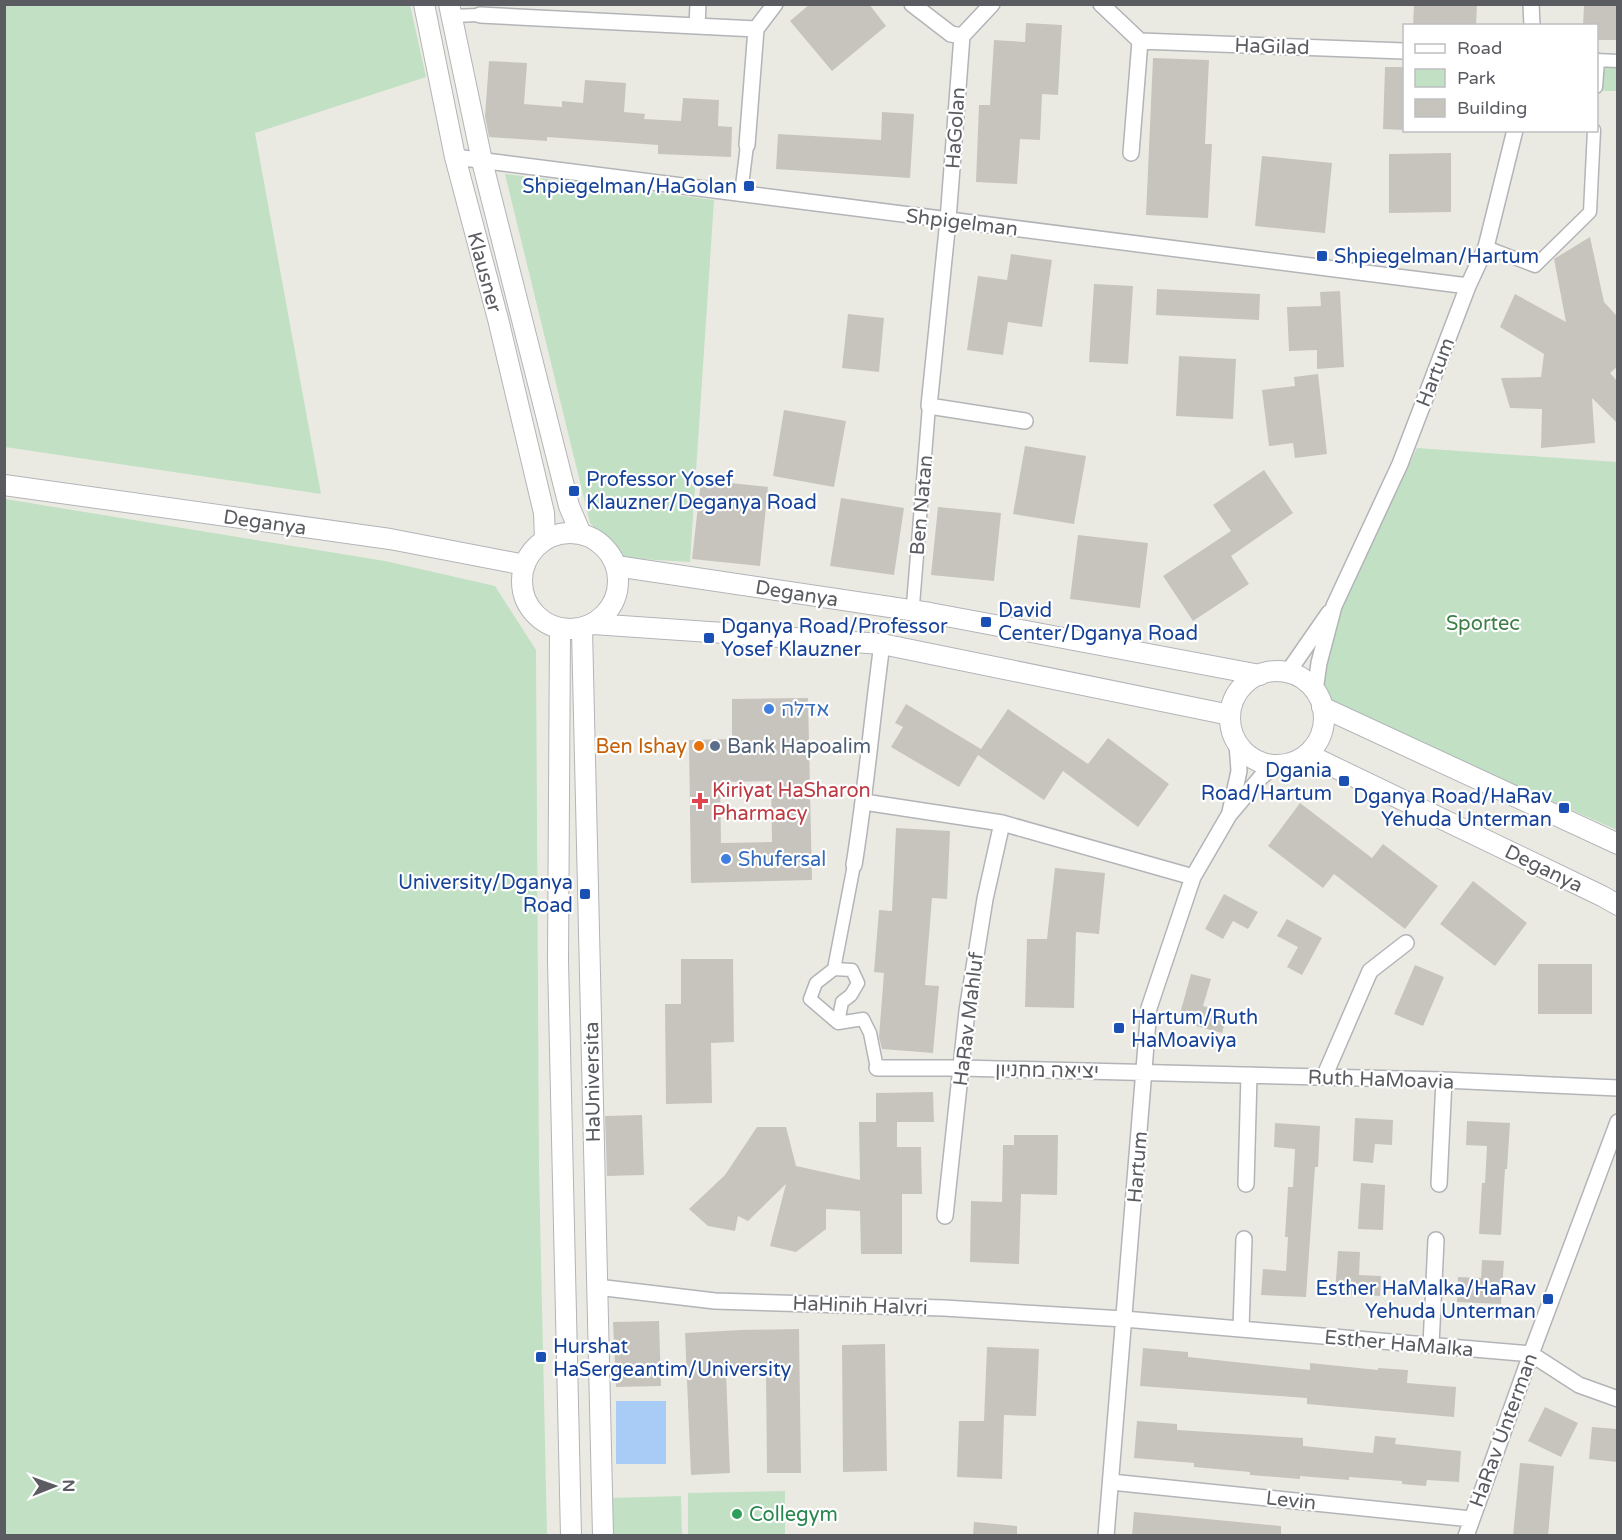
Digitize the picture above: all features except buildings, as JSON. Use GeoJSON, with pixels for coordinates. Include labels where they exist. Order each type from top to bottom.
{"type":"FeatureCollection","features":[{"type":"Feature","properties":{"kind":"street","name":"Klausner"},"geometry":{"type":"LineString","coordinates":[[424,4],[455,157],[498,319],[544,513],[545,540]]}},
{"type":"Feature","properties":{"kind":"street"},"geometry":{"type":"LineString","coordinates":[[697,26],[698,4]]}},
{"type":"Feature","properties":{"kind":"street"},"geometry":{"type":"LineString","coordinates":[[741,194],[756,29],[775,4]]}},
{"type":"Feature","properties":{"kind":"street"},"geometry":{"type":"LineString","coordinates":[[912,4],[951,34],[962,36],[992,4]]}},
{"type":"Feature","properties":{"kind":"street"},"geometry":{"type":"LineString","coordinates":[[1101,4],[1140,41],[1131,153]]}},
{"type":"Feature","properties":{"kind":"street"},"geometry":{"type":"LineString","coordinates":[[1531,4],[1532,24]]}},
{"type":"Feature","properties":{"kind":"street","name":"Klausner"},"geometry":{"type":"LineString","coordinates":[[450,10],[482,161],[569,506],[581,534]]}},
{"type":"Feature","properties":{"kind":"street"},"geometry":{"type":"LineString","coordinates":[[450,10],[480,15],[546,11],[697,26],[756,29]]}},
{"type":"Feature","properties":{"kind":"street","name":"HaGolan"},"geometry":{"type":"LineString","coordinates":[[948,220],[962,36]]}},
{"type":"Feature","properties":{"kind":"street","name":"HaGilad"},"geometry":{"type":"LineString","coordinates":[[1140,41],[1403,51]]}},
{"type":"Feature","properties":{"kind":"street"},"geometry":{"type":"LineString","coordinates":[[1598,60],[1617,61]]}},
{"type":"Feature","properties":{"kind":"street","name":"Hartum"},"geometry":{"type":"LineString","coordinates":[[1288,672],[1334,606],[1400,464],[1468,286],[1486,247],[1515,132]]}},
{"type":"Feature","properties":{"kind":"street"},"geometry":{"type":"LineString","coordinates":[[1486,247],[1535,266],[1590,212],[1594,132]]}},
{"type":"Feature","properties":{"kind":"street","name":"Shpigelman"},"geometry":{"type":"LineString","coordinates":[[455,157],[1468,286]]}},
{"type":"Feature","properties":{"kind":"street","name":"Ben Natan"},"geometry":{"type":"LineString","coordinates":[[913,604],[929,406],[948,220]]}},
{"type":"Feature","properties":{"kind":"street"},"geometry":{"type":"LineString","coordinates":[[929,406],[1025,421]]}},
{"type":"Feature","properties":{"kind":"street","name":"Deganya"},"geometry":{"type":"LineString","coordinates":[[4,485],[390,539],[525,565]]}},
{"type":"Feature","properties":{"kind":"street"},"geometry":{"type":"LineString","coordinates":[[564,533],[581,534],[596,540],[609,551],[616,566],[619,583],[615,600],[606,614],[587,627],[560,629],[546,624],[533,613],[525,598],[522,581],[525,565],[532,551],[545,540],[564,533]]}},
{"type":"Feature","properties":{"kind":"street","name":"Deganya"},"geometry":{"type":"LineString","coordinates":[[616,566],[930,613],[1260,675]]}},
{"type":"Feature","properties":{"kind":"street","name":"Hartum"},"geometry":{"type":"LineString","coordinates":[[1319,699],[1319,663],[1334,606]]}},
{"type":"Feature","properties":{"kind":"street","name":"Deganya"},"geometry":{"type":"LineString","coordinates":[[587,627],[882,644],[1230,715]]}},
{"type":"Feature","properties":{"kind":"street","name":"HaUniversita"},"geometry":{"type":"LineString","coordinates":[[587,627],[603,1536]]}},
{"type":"Feature","properties":{"kind":"street","name":"HaUniversita"},"geometry":{"type":"LineString","coordinates":[[560,629],[558,961],[571,1536]]}},
{"type":"Feature","properties":{"kind":"street"},"geometry":{"type":"LineString","coordinates":[[834,969],[864,802],[882,644]]}},
{"type":"Feature","properties":{"kind":"street"},"geometry":{"type":"LineString","coordinates":[[1278,671],[1288,672],[1308,683],[1319,699],[1323,727],[1314,746],[1298,760],[1287,764],[1264,763],[1244,752],[1237,743],[1231,728],[1230,715],[1235,698],[1245,684],[1260,675],[1278,671]]}},
{"type":"Feature","properties":{"kind":"street"},"geometry":{"type":"LineString","coordinates":[[1319,699],[1617,844]]}},
{"type":"Feature","properties":{"kind":"street","name":"Hartum"},"geometry":{"type":"LineString","coordinates":[[1229,815],[1239,771],[1237,743]]}},
{"type":"Feature","properties":{"kind":"street","name":"Deganya"},"geometry":{"type":"LineString","coordinates":[[1307,754],[1610,901],[1617,910]]}},
{"type":"Feature","properties":{"kind":"street","name":"Hartum"},"geometry":{"type":"LineString","coordinates":[[1106,1536],[1149,1008],[1193,877],[1229,815],[1260,777],[1275,765]]}},
{"type":"Feature","properties":{"kind":"street"},"geometry":{"type":"LineString","coordinates":[[864,802],[1002,823],[1193,877]]}},
{"type":"Feature","properties":{"kind":"street","name":"HaRav Mahluf"},"geometry":{"type":"LineString","coordinates":[[945,1216],[967,1011],[981,922],[1002,823]]}},
{"type":"Feature","properties":{"kind":"street"},"geometry":{"type":"LineString","coordinates":[[1324,1077],[1370,971],[1406,943]]}},
{"type":"Feature","properties":{"kind":"street"},"geometry":{"type":"LineString","coordinates":[[838,1023],[842,1002],[851,995],[858,983],[852,969],[834,969],[816,983],[810,999],[838,1023],[863,1019],[870,1033],[877,1068]]}},
{"type":"Feature","properties":{"kind":"street","name":"יציאה מחניון"},"geometry":{"type":"LineString","coordinates":[[877,1068],[1144,1073]]}},
{"type":"Feature","properties":{"kind":"street","name":"Ruth HaMoavia"},"geometry":{"type":"LineString","coordinates":[[1144,1073],[1444,1080],[1617,1088]]}},
{"type":"Feature","properties":{"kind":"street"},"geometry":{"type":"LineString","coordinates":[[1246,1184],[1249,1075]]}},
{"type":"Feature","properties":{"kind":"street"},"geometry":{"type":"LineString","coordinates":[[1439,1184],[1444,1080]]}},
{"type":"Feature","properties":{"kind":"street","name":"HaRav Unterman"},"geometry":{"type":"LineString","coordinates":[[1466,1536],[1530,1354],[1617,1122]]}},
{"type":"Feature","properties":{"kind":"street"},"geometry":{"type":"LineString","coordinates":[[1241,1329],[1244,1239]]}},
{"type":"Feature","properties":{"kind":"street"},"geometry":{"type":"LineString","coordinates":[[1431,1346],[1436,1240]]}},
{"type":"Feature","properties":{"kind":"street","name":"HaHinih HaIvri"},"geometry":{"type":"LineString","coordinates":[[597,1287],[716,1301],[944,1308],[1124,1319]]}},
{"type":"Feature","properties":{"kind":"street","name":"Esther HaMalka"},"geometry":{"type":"LineString","coordinates":[[1124,1319],[1530,1354]]}},
{"type":"Feature","properties":{"kind":"street"},"geometry":{"type":"LineString","coordinates":[[1530,1354],[1579,1385],[1617,1399]]}},
{"type":"Feature","properties":{"kind":"street","name":"Levin"},"geometry":{"type":"LineString","coordinates":[[1111,1482],[1471,1519]]}},
{"type":"Feature","properties":{"kind":"green space"},"geometry":{"type":"Polygon","coordinates":[[[5,4],[410,5],[426,77],[255,133],[321,494],[5,447],[5,4]]]}},
{"type":"Feature","properties":{"kind":"green space"},"geometry":{"type":"Polygon","coordinates":[[[1598,62],[1617,64],[1617,91],[1598,91],[1598,62]]]}},
{"type":"Feature","properties":{"kind":"green space"},"geometry":{"type":"Polygon","coordinates":[[[505,174],[714,200],[690,562],[624,558],[590,523],[505,174]]]}},
{"type":"Feature","properties":{"kind":"green space","name":"Sportec"},"geometry":{"type":"Polygon","coordinates":[[[1417,448],[1617,462],[1617,830],[1333,704],[1314,667],[1417,448]]]}},
{"type":"Feature","properties":{"kind":"green space"},"geometry":{"type":"Polygon","coordinates":[[[5,499],[385,561],[495,586],[536,650],[539,1169],[547,1535],[5,1535],[5,499]]]}},
{"type":"Feature","properties":{"kind":"green space","name":"Collegym"},"geometry":{"type":"Polygon","coordinates":[[[785,1491],[785,1535],[688,1535],[688,1493],[785,1491]]]}},
{"type":"Feature","properties":{"kind":"green space"},"geometry":{"type":"Polygon","coordinates":[[[681,1496],[682,1535],[610,1535],[610,1498],[681,1496]]]}},
{"type":"Feature","properties":{"kind":"water"},"geometry":{"type":"Polygon","coordinates":[[[616,1401],[666,1401],[666,1464],[616,1464],[616,1401]]]}},
{"type":"Feature","properties":{"kind":"place","name":"Shpiegelman/HaGolan"},"geometry":{"type":"Point","coordinates":[749,186]}},
{"type":"Feature","properties":{"kind":"place","name":"Shpiegelman/Hartum"},"geometry":{"type":"Point","coordinates":[1322,256]}},
{"type":"Feature","properties":{"kind":"place","name":"Professor Yosef Klauzner/Deganya Road"},"geometry":{"type":"Point","coordinates":[574,491]}},
{"type":"Feature","properties":{"kind":"place","name":"David Center/Dganya Road"},"geometry":{"type":"Point","coordinates":[986,622]}},
{"type":"Feature","properties":{"kind":"place","name":"Dganya Road/Professor Yosef Klauzner"},"geometry":{"type":"Point","coordinates":[709,638]}},
{"type":"Feature","properties":{"kind":"place","name":"אדלה"},"geometry":{"type":"Point","coordinates":[769,709]}},
{"type":"Feature","properties":{"kind":"place","name":"Ben Ishay"},"geometry":{"type":"Point","coordinates":[699,746]}},
{"type":"Feature","properties":{"kind":"place","name":"Bank Hapoalim"},"geometry":{"type":"Point","coordinates":[715,746]}},
{"type":"Feature","properties":{"kind":"place","name":"Dgania Road/Hartum"},"geometry":{"type":"Point","coordinates":[1344,781]}},
{"type":"Feature","properties":{"kind":"place","name":"Kiriyat HaSharon Pharmacy"},"geometry":{"type":"Point","coordinates":[700,801]}},
{"type":"Feature","properties":{"kind":"place","name":"Dganya Road/HaRav Yehuda Unterman"},"geometry":{"type":"Point","coordinates":[1564,808]}},
{"type":"Feature","properties":{"kind":"place","name":"Shufersal"},"geometry":{"type":"Point","coordinates":[726,859]}},
{"type":"Feature","properties":{"kind":"place","name":"University/Dganya Road"},"geometry":{"type":"Point","coordinates":[585,894]}},
{"type":"Feature","properties":{"kind":"place","name":"Hartum/Ruth HaMoaviya"},"geometry":{"type":"Point","coordinates":[1119,1028]}},
{"type":"Feature","properties":{"kind":"place","name":"Esther HaMalka/HaRav Yehuda Unterman"},"geometry":{"type":"Point","coordinates":[1548,1299]}},
{"type":"Feature","properties":{"kind":"place","name":"Hurshat HaSergeantim/University"},"geometry":{"type":"Point","coordinates":[541,1357]}},
{"type":"Feature","properties":{"kind":"place","name":"Collegym"},"geometry":{"type":"Point","coordinates":[737,1514]}}]}
